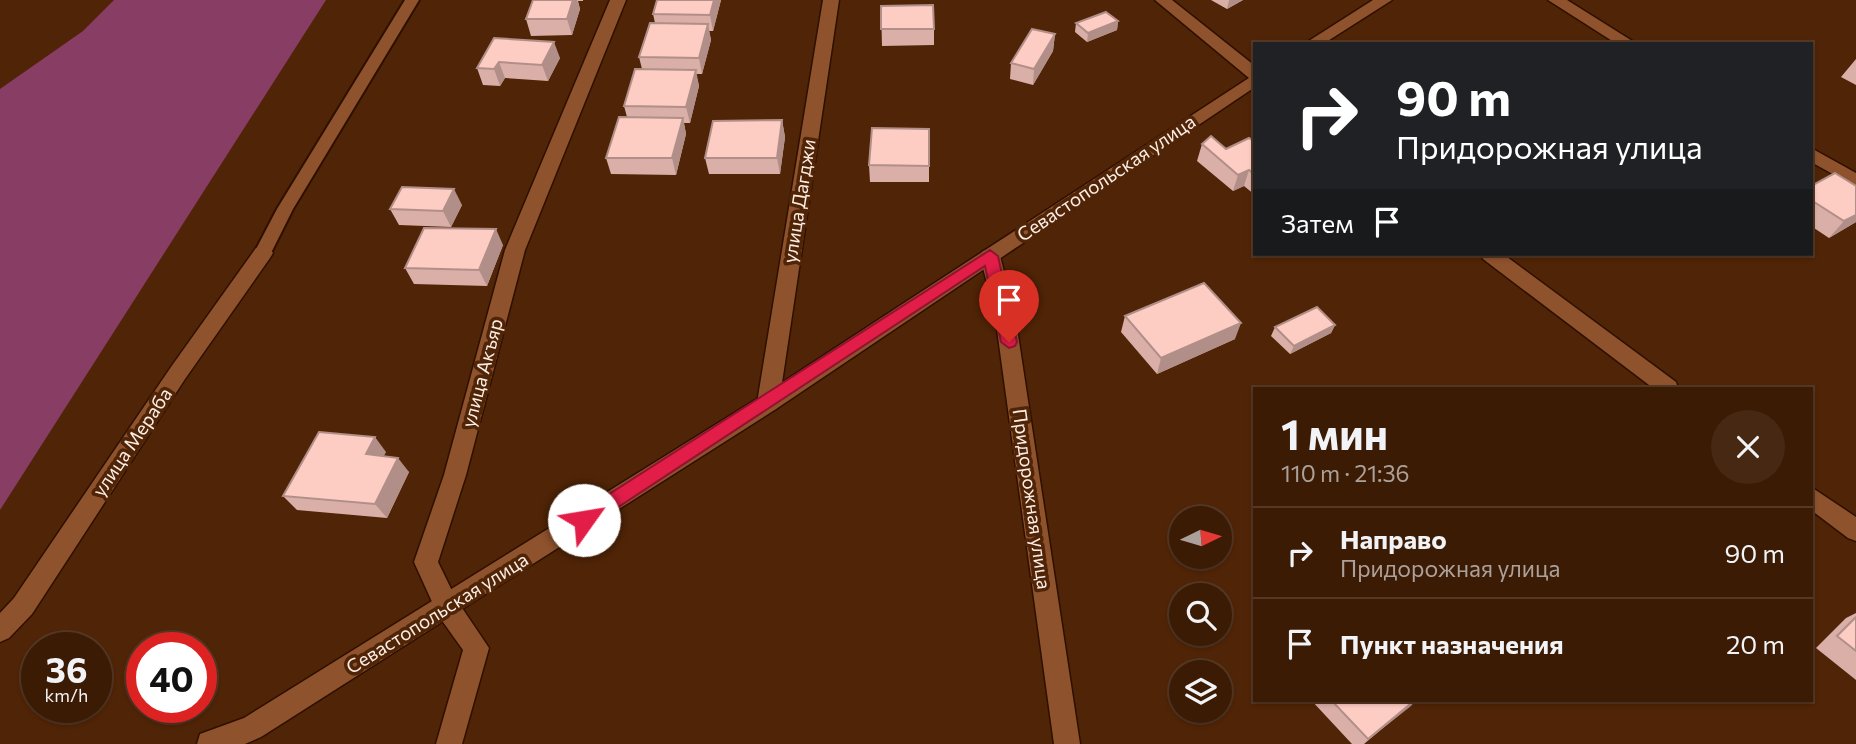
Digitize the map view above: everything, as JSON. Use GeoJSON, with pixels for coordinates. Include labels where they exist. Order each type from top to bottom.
{"type":"FeatureCollection","features":[{"type":"Feature","properties":{"kind":"street","name":"улица Акъяр"},"geometry":{"type":"LineString","coordinates":[[449,744],[476,648],[447,607],[426,562],[455,475],[515,250],[618,0]]}},
{"type":"Feature","properties":{"kind":"street","name":"улица Дагджи"},"geometry":{"type":"LineString","coordinates":[[768,403],[831,0]]}},
{"type":"Feature","properties":{"kind":"street"},"geometry":{"type":"LineString","coordinates":[[1164,0],[1253,74]]}},
{"type":"Feature","properties":{"kind":"street"},"geometry":{"type":"LineString","coordinates":[[1315,42],[1384,0]]}},
{"type":"Feature","properties":{"kind":"street"},"geometry":{"type":"LineString","coordinates":[[1556,0],[1626,42]]}},
{"type":"Feature","properties":{"kind":"street","name":"Севастопольская улица"},"geometry":{"type":"LineString","coordinates":[[211,744],[252,728],[768,403],[1253,77]]}},
{"type":"Feature","properties":{"kind":"street"},"geometry":{"type":"LineString","coordinates":[[1813,155],[1856,181]]}},
{"type":"Feature","properties":{"kind":"street","name":"улица Мераба"},"geometry":{"type":"LineString","coordinates":[[0,630],[23,606],[178,373],[263,253]]}},
{"type":"Feature","properties":{"kind":"street","name":"Придорожная улица"},"geometry":{"type":"LineString","coordinates":[[990,256],[1005,315],[1067,744]]}},
{"type":"Feature","properties":{"kind":"street"},"geometry":{"type":"LineString","coordinates":[[1493,256],[1667,387]]}},
{"type":"Feature","properties":{"kind":"street"},"geometry":{"type":"LineString","coordinates":[[1813,499],[1856,531]]}},
{"type":"Feature","properties":{"kind":"lane"},"geometry":{"type":"LineString","coordinates":[[263,253],[285,209],[412,0]]}},
{"type":"Feature","properties":{"kind":"shaded area"},"geometry":{"type":"Polygon","coordinates":[[[114,0],[326,0],[0,510],[0,89],[83,31],[114,0]]]}},
{"type":"Feature","properties":{"kind":"building"},"geometry":{"type":"Polygon","coordinates":[[[533,0],[573,0],[567,19],[526,19],[533,0]]]}},
{"type":"Feature","properties":{"kind":"building"},"geometry":{"type":"Polygon","coordinates":[[[657,0],[714,0],[710,15],[653,14],[657,0]]]}},
{"type":"Feature","properties":{"kind":"building"},"geometry":{"type":"Polygon","coordinates":[[[933,5],[934,29],[881,29],[881,6],[933,5]]]}},
{"type":"Feature","properties":{"kind":"building"},"geometry":{"type":"Polygon","coordinates":[[[1106,12],[1118,21],[1088,33],[1076,23],[1106,12]]]}},
{"type":"Feature","properties":{"kind":"building"},"geometry":{"type":"Polygon","coordinates":[[[650,23],[708,24],[699,58],[639,57],[650,23]]]}},
{"type":"Feature","properties":{"kind":"building"},"geometry":{"type":"Polygon","coordinates":[[[1032,29],[1055,34],[1034,69],[1011,63],[1032,29]]]}},
{"type":"Feature","properties":{"kind":"building"},"geometry":{"type":"Polygon","coordinates":[[[494,38],[554,42],[542,65],[499,62],[494,69],[477,68],[494,38]]]}},
{"type":"Feature","properties":{"kind":"building"},"geometry":{"type":"Polygon","coordinates":[[[635,69],[696,70],[686,107],[624,106],[635,69]]]}},
{"type":"Feature","properties":{"kind":"building"},"geometry":{"type":"Polygon","coordinates":[[[619,117],[683,118],[672,158],[606,158],[619,117]]]}},
{"type":"Feature","properties":{"kind":"building"},"geometry":{"type":"Polygon","coordinates":[[[782,120],[777,158],[705,158],[713,121],[782,120]]]}},
{"type":"Feature","properties":{"kind":"building"},"geometry":{"type":"Polygon","coordinates":[[[872,128],[929,129],[929,166],[869,165],[872,128]]]}},
{"type":"Feature","properties":{"kind":"building"},"geometry":{"type":"Polygon","coordinates":[[[1211,136],[1226,149],[1249,138],[1253,141],[1253,173],[1249,170],[1238,175],[1202,144],[1211,136]]]}},
{"type":"Feature","properties":{"kind":"building"},"geometry":{"type":"Polygon","coordinates":[[[1835,173],[1856,186],[1856,215],[1844,221],[1813,201],[1813,185],[1835,173]]]}},
{"type":"Feature","properties":{"kind":"building"},"geometry":{"type":"Polygon","coordinates":[[[402,187],[454,189],[443,211],[390,209],[402,187]]]}},
{"type":"Feature","properties":{"kind":"building"},"geometry":{"type":"Polygon","coordinates":[[[424,228],[496,229],[479,270],[405,268],[424,228]]]}},
{"type":"Feature","properties":{"kind":"building"},"geometry":{"type":"Polygon","coordinates":[[[1204,283],[1241,323],[1161,358],[1125,316],[1204,283]]]}},
{"type":"Feature","properties":{"kind":"building"},"geometry":{"type":"Polygon","coordinates":[[[1317,307],[1335,325],[1294,346],[1275,327],[1317,307]]]}},
{"type":"Feature","properties":{"kind":"building"},"geometry":{"type":"Polygon","coordinates":[[[319,432],[375,437],[366,454],[398,458],[375,504],[283,496],[319,432]]]}},
{"type":"Feature","properties":{"kind":"building"},"geometry":{"type":"Polygon","coordinates":[[[1856,617],[1856,651],[1837,636],[1856,617]]]}},
{"type":"Feature","properties":{"kind":"building"},"geometry":{"type":"Polygon","coordinates":[[[1333,702],[1413,702],[1368,739],[1333,702]]]}},
{"type":"Feature","properties":{"kind":"route"},"geometry":{"type":"LineString","coordinates":[[584,520],[768,403],[845,349],[990,256],[1009,342]]}}]}
